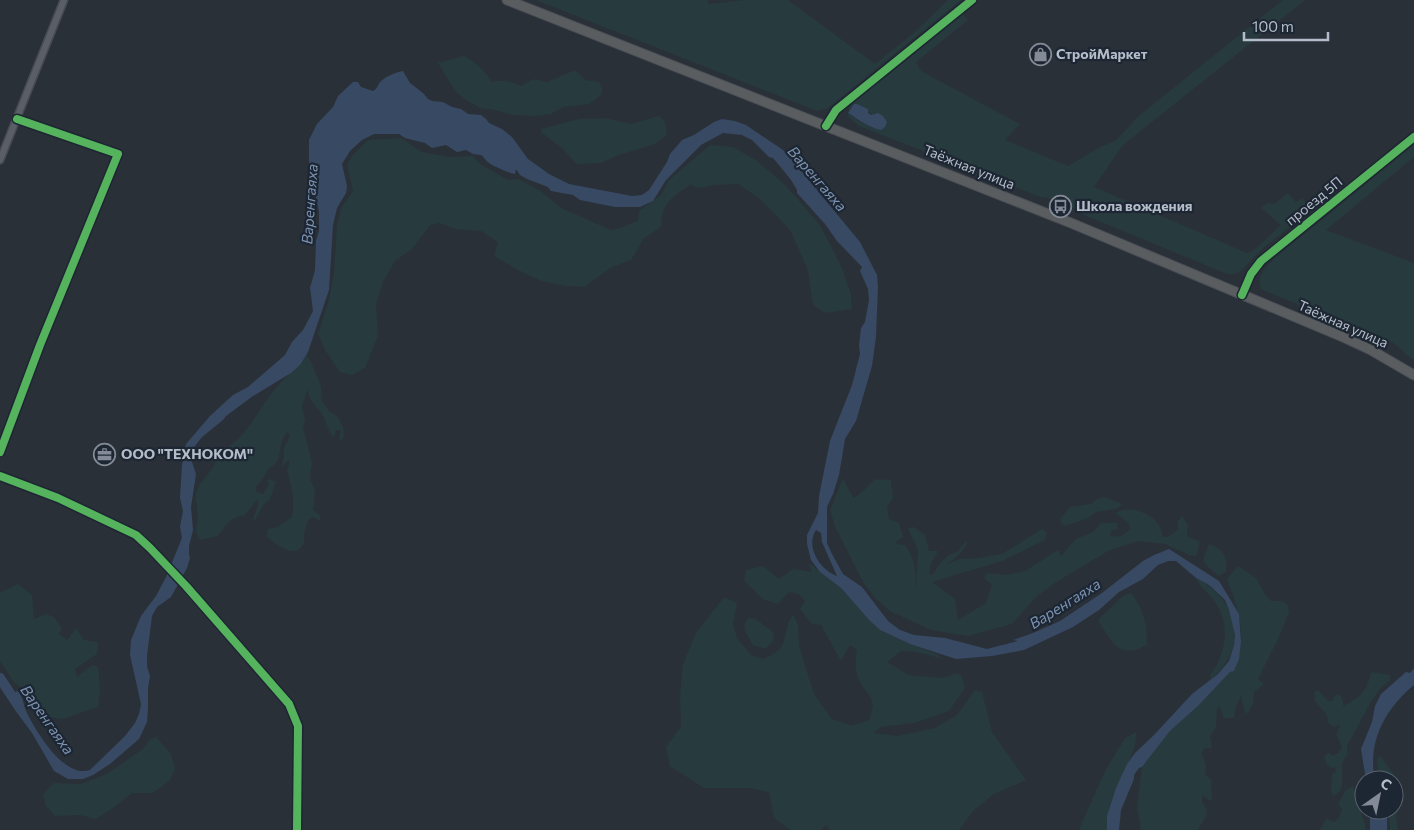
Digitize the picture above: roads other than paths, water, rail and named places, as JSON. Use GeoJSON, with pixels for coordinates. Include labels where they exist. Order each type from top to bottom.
{"type":"FeatureCollection","features":[{"type":"Feature","properties":{"kind":"highway","name":"Таёжная улица"},"geometry":{"type":"LineString","coordinates":[[507,0],[1071,223],[1358,344],[1414,374]]}},
{"type":"Feature","properties":{"kind":"street"},"geometry":{"type":"LineString","coordinates":[[0,160],[64,0]]}},
{"type":"Feature","properties":{"kind":"street"},"geometry":{"type":"LineString","coordinates":[[826,126],[836,110],[972,0]]}},
{"type":"Feature","properties":{"kind":"street"},"geometry":{"type":"LineString","coordinates":[[0,452],[40,345],[118,154],[16,119]]}},
{"type":"Feature","properties":{"kind":"street","name":"проезд 5П"},"geometry":{"type":"LineString","coordinates":[[1242,295],[1251,274],[1261,261],[1414,137]]}},
{"type":"Feature","properties":{"kind":"street"},"geometry":{"type":"LineString","coordinates":[[0,476],[58,498],[130,532],[144,542],[186,586],[289,704],[298,726],[297,830]]}},
{"type":"Feature","properties":{"kind":"water"},"geometry":{"type":"Polygon","coordinates":[[[403,71],[410,83],[428,99],[443,102],[468,114],[481,115],[489,123],[502,129],[512,137],[528,159],[549,174],[569,184],[632,196],[642,195],[649,190],[670,154],[682,140],[722,119],[746,125],[783,150],[793,161],[860,242],[877,275],[876,337],[872,366],[856,421],[845,439],[839,475],[827,507],[827,543],[843,574],[862,587],[888,621],[900,630],[914,635],[945,638],[987,649],[1018,641],[1013,640],[1060,621],[1102,593],[1143,561],[1169,549],[1219,581],[1239,614],[1241,642],[1239,659],[1234,671],[1230,672],[1199,705],[1170,731],[1134,775],[1121,810],[1119,830],[1107,830],[1107,816],[1116,788],[1127,764],[1135,753],[1192,694],[1218,674],[1229,661],[1235,635],[1225,600],[1209,585],[1196,578],[1176,561],[1168,561],[1158,565],[1143,579],[1119,592],[1099,610],[1073,627],[1024,650],[992,656],[956,659],[910,644],[880,630],[869,620],[841,588],[820,572],[811,560],[807,544],[807,535],[818,513],[819,496],[830,441],[852,385],[860,354],[861,328],[865,322],[869,300],[868,289],[860,271],[862,267],[837,241],[825,224],[797,193],[792,181],[773,158],[769,157],[752,140],[742,135],[723,133],[701,145],[666,180],[653,201],[640,207],[615,207],[580,200],[573,195],[551,191],[548,187],[520,175],[516,169],[515,174],[498,168],[481,155],[473,154],[466,150],[457,152],[446,145],[432,148],[425,143],[405,138],[399,134],[374,134],[362,140],[350,151],[342,164],[347,186],[346,193],[337,208],[333,225],[329,290],[308,352],[300,365],[291,373],[253,396],[226,416],[202,437],[192,453],[191,459],[196,474],[191,507],[193,530],[189,546],[190,558],[187,568],[171,597],[157,607],[152,616],[147,656],[150,676],[147,722],[139,739],[110,764],[83,779],[68,779],[54,771],[32,733],[15,710],[8,695],[18,691],[37,731],[52,752],[61,761],[80,771],[90,770],[125,736],[135,723],[141,704],[130,655],[131,640],[141,616],[156,596],[166,577],[182,538],[180,527],[183,511],[180,498],[182,465],[186,444],[210,416],[233,395],[248,387],[285,355],[292,342],[303,330],[313,311],[310,288],[315,270],[319,212],[309,165],[309,140],[317,124],[333,107],[338,96],[353,82],[358,82],[361,87],[373,91],[382,80],[403,71]],[[816,530],[813,537],[813,550],[825,569],[837,576],[822,542],[821,533],[816,530]]]}},
{"type":"Feature","properties":{"kind":"water"},"geometry":{"type":"Polygon","coordinates":[[[854,104],[868,109],[868,113],[871,115],[878,113],[883,116],[887,122],[885,127],[881,130],[872,127],[848,113],[854,104]]]}},
{"type":"Feature","properties":{"kind":"water"},"geometry":{"type":"Polygon","coordinates":[[[1414,668],[1414,685],[1395,705],[1381,727],[1376,740],[1374,770],[1364,770],[1361,749],[1372,722],[1375,706],[1381,694],[1406,672],[1410,673],[1414,668]]]}},
{"type":"Feature","properties":{"kind":"water"},"geometry":{"type":"Polygon","coordinates":[[[1370,820],[1387,820],[1387,830],[1370,830],[1370,820]]]}},
{"type":"Feature","properties":{"kind":"waterway","name":"Варенгаяха"},"geometry":{"type":"LineString","coordinates":[[0,678],[17,704]]}},
{"type":"Feature","properties":{"kind":"place","name":"СтройМаркет"},"geometry":{"type":"Point","coordinates":[1040,54]}},
{"type":"Feature","properties":{"kind":"place","name":"Школа вождения"},"geometry":{"type":"Point","coordinates":[1060,206]}},
{"type":"Feature","properties":{"kind":"place","name":"ООО \"ТЕХНОКОМ\""},"geometry":{"type":"Point","coordinates":[105,454]}}]}
